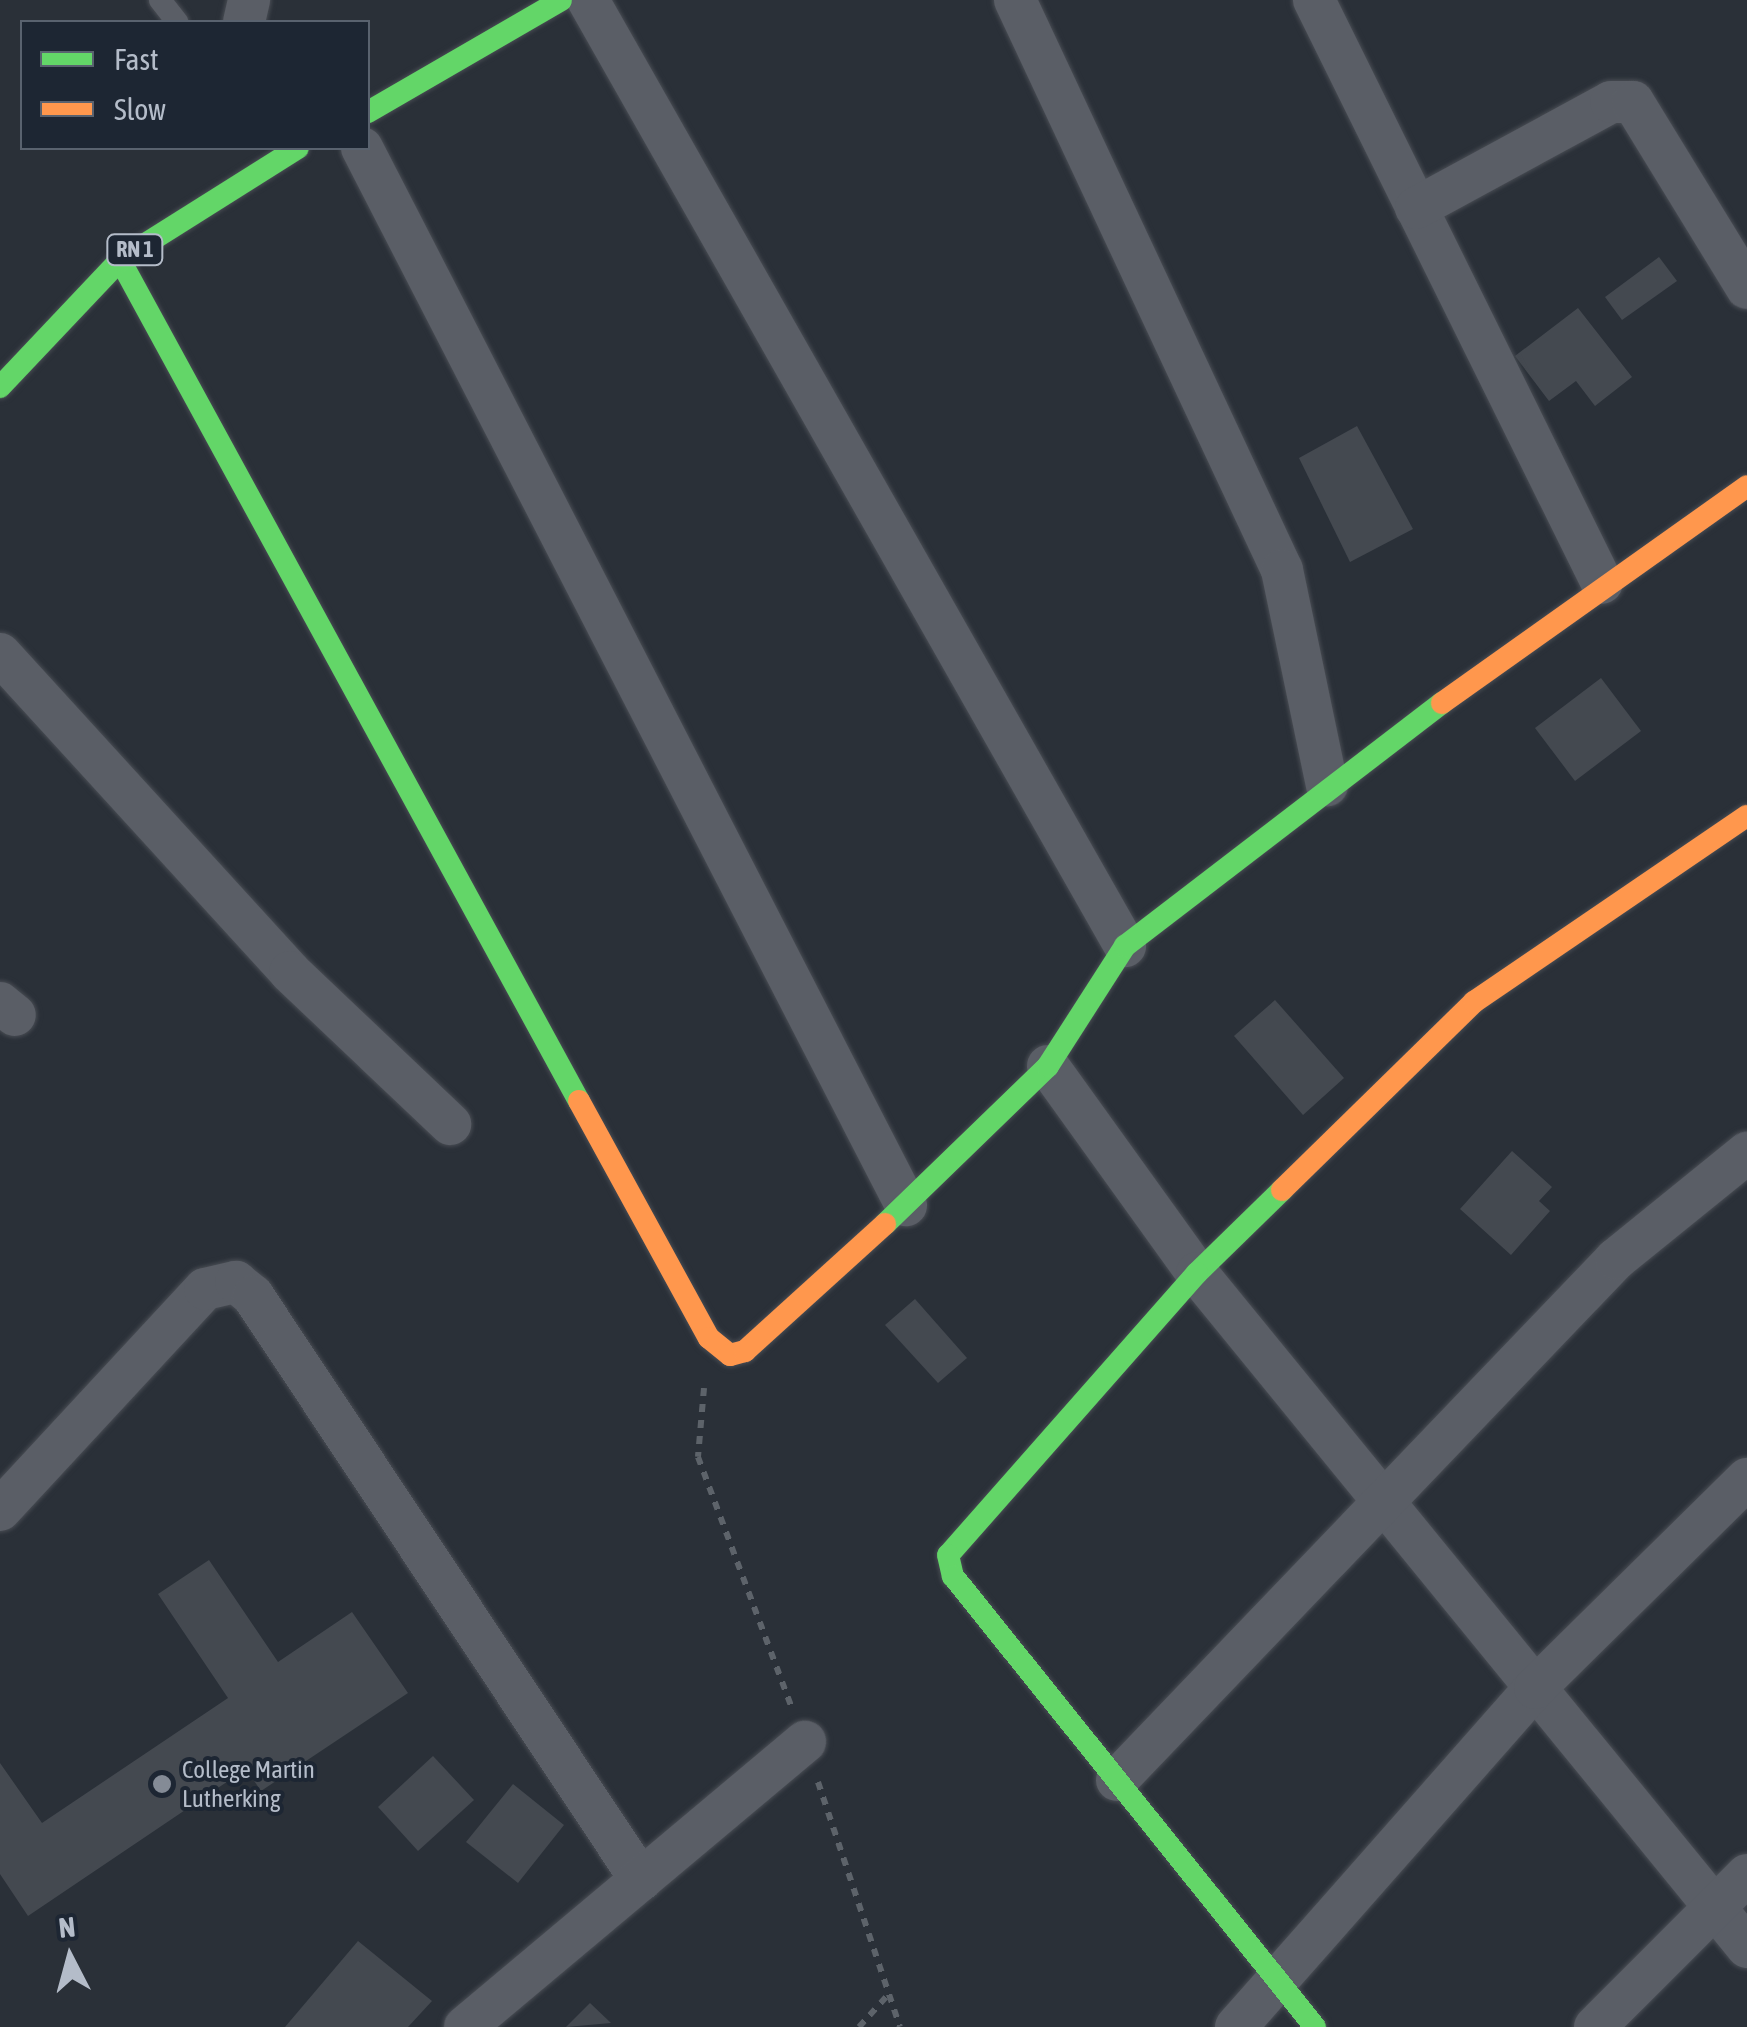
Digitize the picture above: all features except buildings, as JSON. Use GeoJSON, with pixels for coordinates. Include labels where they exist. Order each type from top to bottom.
{"type":"FeatureCollection","features":[{"type":"Feature","properties":{"kind":"street"},"geometry":{"type":"LineString","coordinates":[[370,111],[561,0]]}},
{"type":"Feature","properties":{"kind":"street"},"geometry":{"type":"LineString","coordinates":[[588,0],[1125,946]]}},
{"type":"Feature","properties":{"kind":"street"},"geometry":{"type":"LineString","coordinates":[[1015,0],[1282,570],[1327,785]]}},
{"type":"Feature","properties":{"kind":"street"},"geometry":{"type":"LineString","coordinates":[[1314,0],[1602,584]]}},
{"type":"Feature","properties":{"kind":"street"},"geometry":{"type":"LineString","coordinates":[[1416,208],[1610,102],[1633,102],[1747,288]]}},
{"type":"Feature","properties":{"kind":"street"},"geometry":{"type":"LineString","coordinates":[[363,150],[906,1205]]}},
{"type":"Feature","properties":{"kind":"street","name":"RN 1"},"geometry":{"type":"LineString","coordinates":[[0,387],[120,260],[272,153]]}},
{"type":"Feature","properties":{"kind":"street"},"geometry":{"type":"LineString","coordinates":[[120,260],[718,1352],[745,1351],[906,1205],[1048,1066],[1125,946],[1327,785],[1602,584],[1747,486]]}},
{"type":"Feature","properties":{"kind":"street"},"geometry":{"type":"LineString","coordinates":[[0,654],[290,972],[450,1124]]}},
{"type":"Feature","properties":{"kind":"street"},"geometry":{"type":"LineString","coordinates":[[1314,2027],[953,1576],[948,1555],[1196,1273],[1474,1002],[1747,816]]}},
{"type":"Feature","properties":{"kind":"street"},"geometry":{"type":"LineString","coordinates":[[1048,1066],[1196,1273],[1747,1947]]}},
{"type":"Feature","properties":{"kind":"street"},"geometry":{"type":"LineString","coordinates":[[1117,1780],[1616,1258],[1747,1153]]}},
{"type":"Feature","properties":{"kind":"street"},"geometry":{"type":"LineString","coordinates":[[0,1510],[205,1289],[236,1282],[253,1296],[641,1880]]}},
{"type":"Feature","properties":{"kind":"street"},"geometry":{"type":"LineString","coordinates":[[1236,2027],[1280,1983],[1535,1688],[1747,1480]]}},
{"type":"Feature","properties":{"kind":"street"},"geometry":{"type":"LineString","coordinates":[[465,2027],[805,1742]]}},
{"type":"Feature","properties":{"kind":"street"},"geometry":{"type":"LineString","coordinates":[[1595,2027],[1747,1875]]}},
{"type":"Feature","properties":{"kind":"lane"},"geometry":{"type":"LineString","coordinates":[[160,0],[175,20]]}},
{"type":"Feature","properties":{"kind":"path"},"geometry":{"type":"LineString","coordinates":[[709,1338],[698,1457],[805,1742],[900,2027]]}},
{"type":"Feature","properties":{"kind":"path"},"geometry":{"type":"LineString","coordinates":[[859,2027],[887,1996]]}},
{"type":"Feature","properties":{"kind":"traffic: fast"},"geometry":{"type":"LineString","coordinates":[[370,111],[561,0]]}},
{"type":"Feature","properties":{"kind":"traffic: fast"},"geometry":{"type":"LineString","coordinates":[[0,387],[120,260],[295,150]]}},
{"type":"Feature","properties":{"kind":"traffic: fast"},"geometry":{"type":"LineString","coordinates":[[120,260],[579,1101]]}},
{"type":"Feature","properties":{"kind":"traffic: fast"},"geometry":{"type":"LineString","coordinates":[[885,1224],[1048,1066],[1125,946],[1442,703]]}},
{"type":"Feature","properties":{"kind":"traffic: fast"},"geometry":{"type":"LineString","coordinates":[[1282,1190],[1197,1273],[948,1555],[953,1576],[1315,2027]]}},
{"type":"Feature","properties":{"kind":"traffic: slow"},"geometry":{"type":"LineString","coordinates":[[1442,703],[1747,486]]}},
{"type":"Feature","properties":{"kind":"traffic: slow"},"geometry":{"type":"LineString","coordinates":[[1282,1190],[1474,1002],[1747,816]]}},
{"type":"Feature","properties":{"kind":"traffic: slow"},"geometry":{"type":"LineString","coordinates":[[579,1101],[709,1338],[730,1355],[745,1351],[885,1224]]}},
{"type":"Feature","properties":{"kind":"place","name":"College Martin Lutherking"},"geometry":{"type":"Point","coordinates":[162,1784]}}]}
